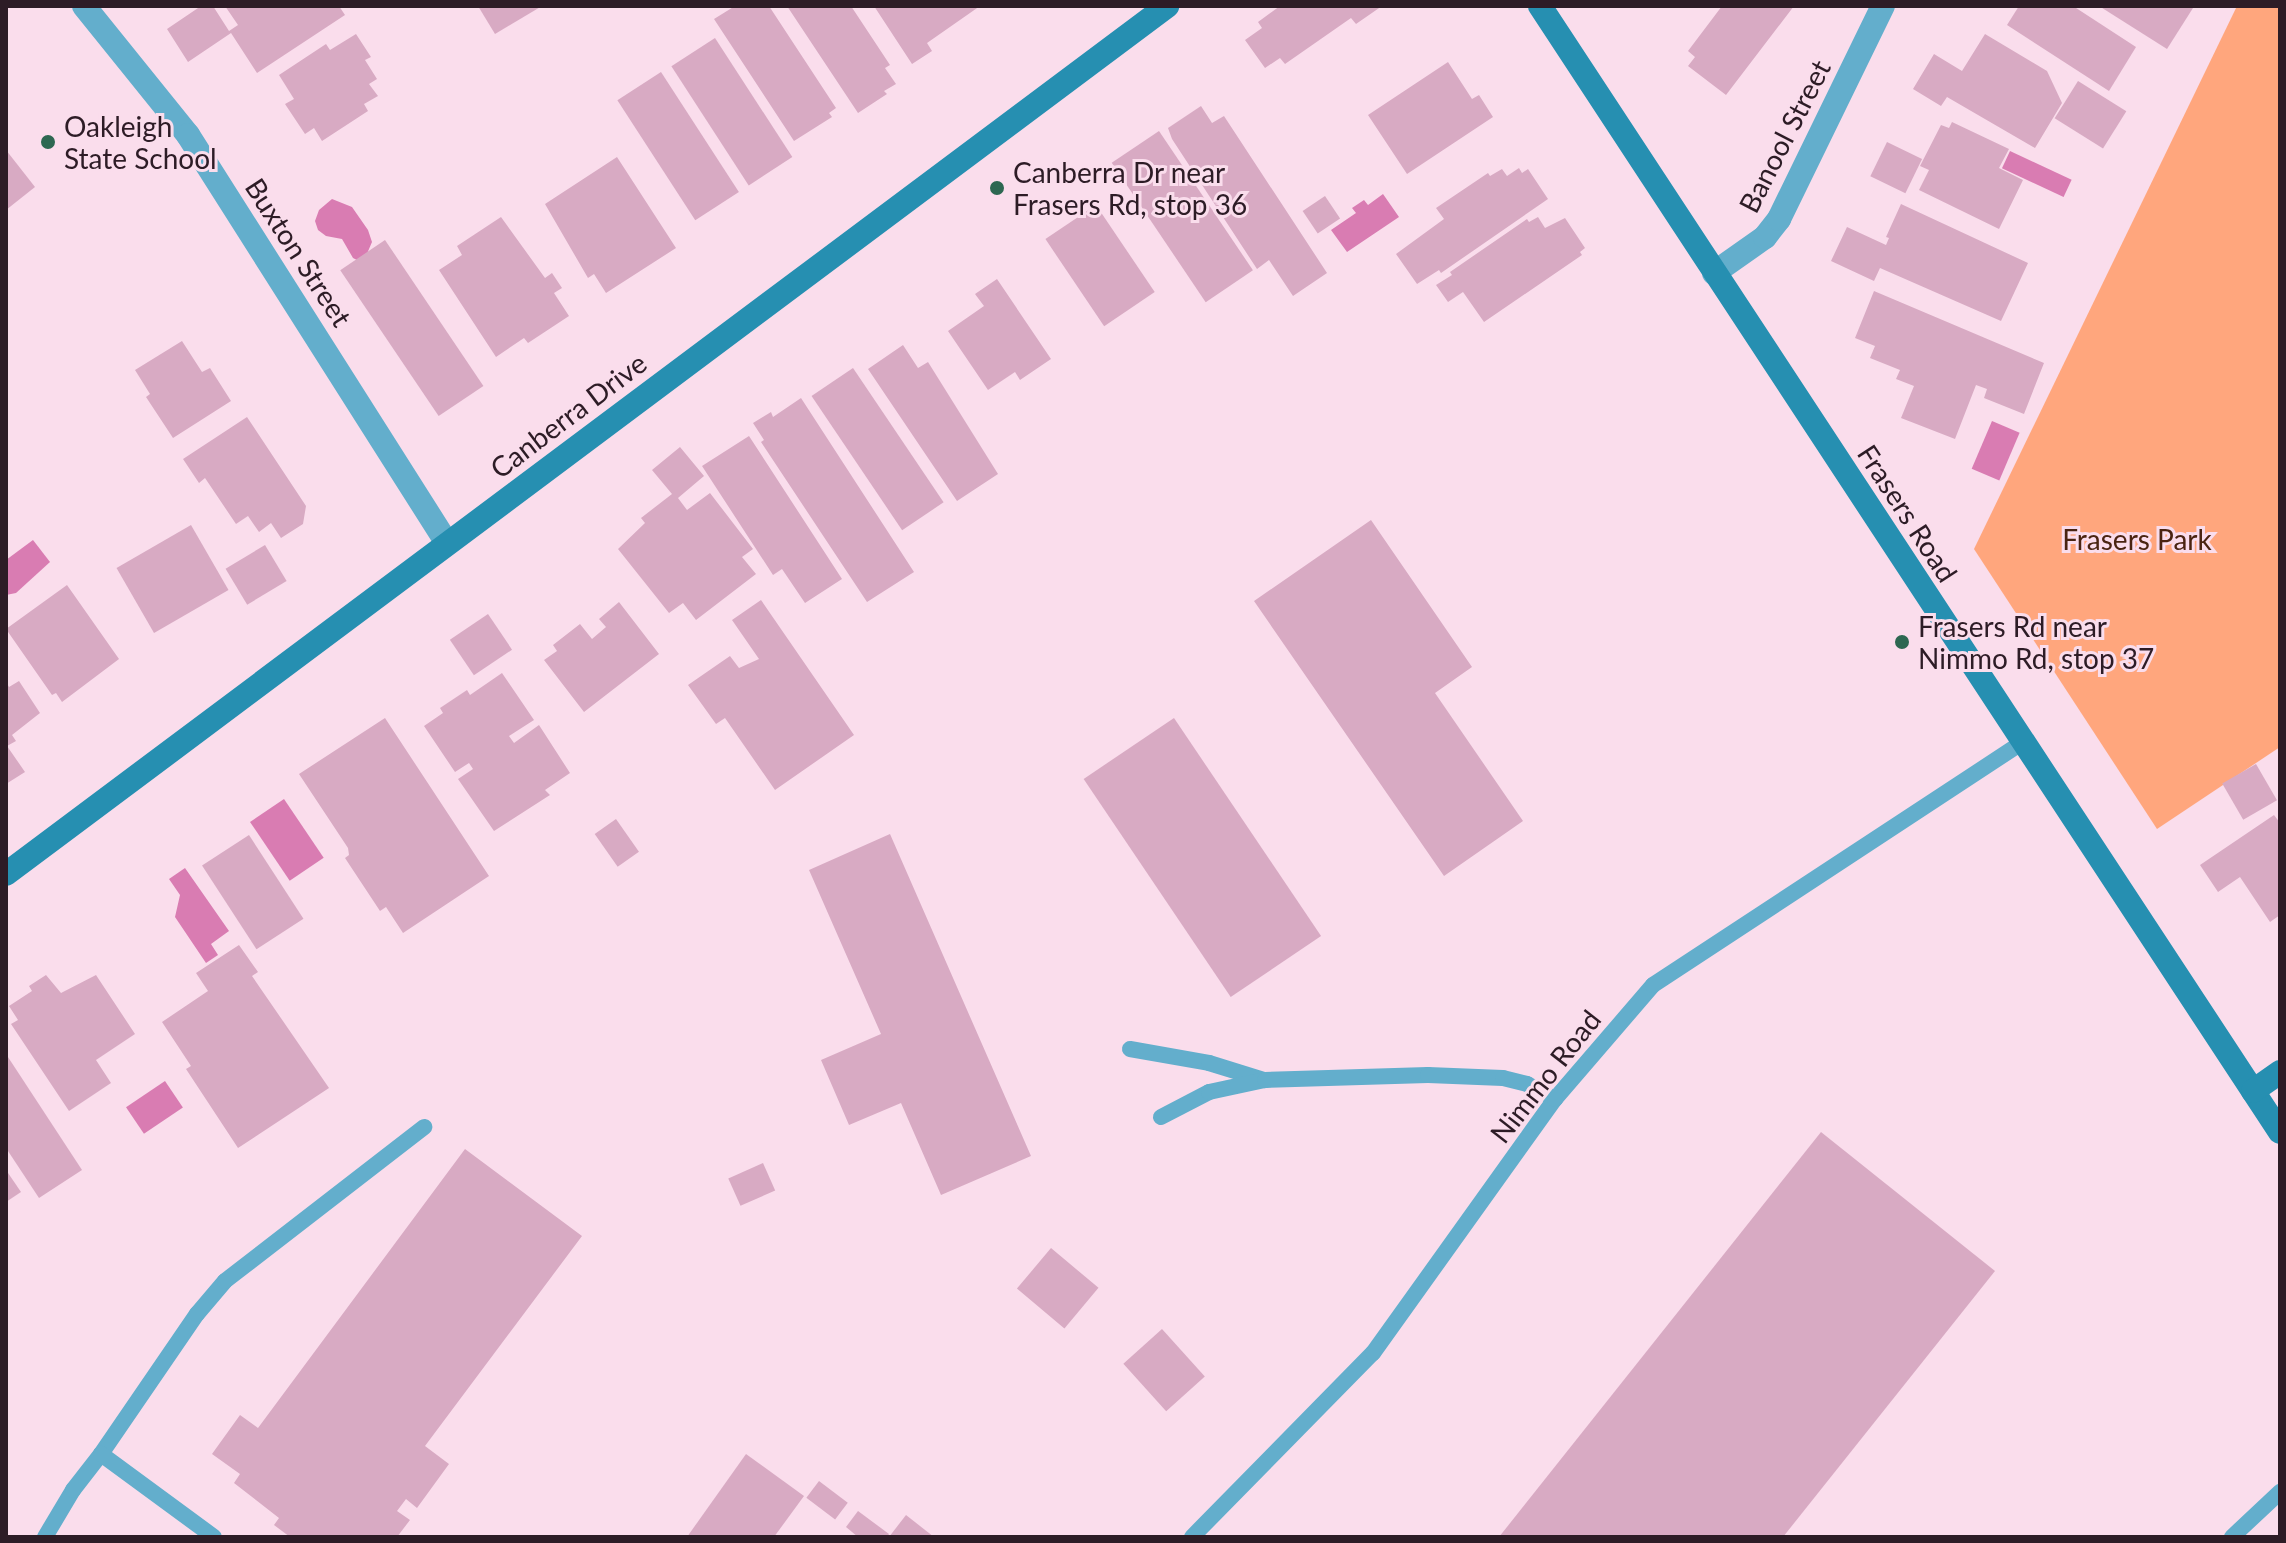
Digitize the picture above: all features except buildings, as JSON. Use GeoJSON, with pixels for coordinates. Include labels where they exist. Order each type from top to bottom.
{"type":"FeatureCollection","features":[{"type":"Feature","properties":{"kind":"street","name":"Buxton Street"},"geometry":{"type":"LineString","coordinates":[[84,6],[188,135],[447,543]]}},
{"type":"Feature","properties":{"kind":"street","name":"Canberra Drive"},"geometry":{"type":"LineString","coordinates":[[6,874],[1167,6]]}},
{"type":"Feature","properties":{"kind":"street","name":"Frasers Road"},"geometry":{"type":"LineString","coordinates":[[1540,6],[2280,1132]]}},
{"type":"Feature","properties":{"kind":"street","name":"Banool Street"},"geometry":{"type":"LineString","coordinates":[[1714,273],[1765,237],[1779,219],[1883,6]]}},
{"type":"Feature","properties":{"kind":"street"},"geometry":{"type":"LineString","coordinates":[[2253,1091],[2280,1072]]}},
{"type":"Feature","properties":{"kind":"lane","name":"Nimmo Road"},"geometry":{"type":"LineString","coordinates":[[1192,1537],[1373,1353],[1555,1099],[1653,985],[2023,742]]}},
{"type":"Feature","properties":{"kind":"lane"},"geometry":{"type":"LineString","coordinates":[[1130,1049],[1209,1063],[1265,1080]]}},
{"type":"Feature","properties":{"kind":"lane"},"geometry":{"type":"LineString","coordinates":[[1161,1117],[1209,1092],[1265,1080],[1428,1075],[1503,1078],[1527,1084],[1555,1099]]}},
{"type":"Feature","properties":{"kind":"lane"},"geometry":{"type":"LineString","coordinates":[[45,1537],[73,1490],[197,1314],[225,1281],[424,1127]]}},
{"type":"Feature","properties":{"kind":"lane"},"geometry":{"type":"LineString","coordinates":[[101,1454],[214,1537]]}},
{"type":"Feature","properties":{"kind":"lane"},"geometry":{"type":"LineString","coordinates":[[2232,1537],[2280,1492]]}},
{"type":"Feature","properties":{"kind":"green space","name":"Frasers Park"},"geometry":{"type":"Polygon","coordinates":[[[2237,6],[2280,6],[2280,747],[2157,829],[1974,549],[2237,6]]]}},
{"type":"Feature","properties":{"kind":"shaded area"},"geometry":{"type":"Polygon","coordinates":[[[2010,151],[2072,180],[2064,197],[2002,168],[2010,151]]]}},
{"type":"Feature","properties":{"kind":"shaded area"},"geometry":{"type":"Polygon","coordinates":[[[1383,194],[1399,217],[1347,252],[1331,230],[1356,213],[1352,208],[1364,200],[1368,205],[1383,194]]]}},
{"type":"Feature","properties":{"kind":"shaded area"},"geometry":{"type":"Polygon","coordinates":[[[332,199],[352,207],[368,230],[372,242],[363,263],[353,258],[342,239],[326,236],[318,230],[315,221],[319,210],[332,199]]]}},
{"type":"Feature","properties":{"kind":"shaded area"},"geometry":{"type":"Polygon","coordinates":[[[1992,421],[2020,433],[1999,481],[1972,469],[1992,421]]]}},
{"type":"Feature","properties":{"kind":"shaded area"},"geometry":{"type":"Polygon","coordinates":[[[33,540],[50,562],[16,593],[6,595],[6,560],[33,540]]]}},
{"type":"Feature","properties":{"kind":"shaded area"},"geometry":{"type":"Polygon","coordinates":[[[284,799],[324,858],[290,881],[250,822],[284,799]]]}},
{"type":"Feature","properties":{"kind":"shaded area"},"geometry":{"type":"Polygon","coordinates":[[[185,868],[229,931],[211,944],[218,955],[206,963],[175,917],[180,895],[169,879],[185,868]]]}},
{"type":"Feature","properties":{"kind":"shaded area"},"geometry":{"type":"Polygon","coordinates":[[[165,1081],[183,1108],[144,1134],[126,1107],[165,1081]]]}},
{"type":"Feature","properties":{"kind":"place","name":"Oakleigh State School"},"geometry":{"type":"Point","coordinates":[48,142]}},
{"type":"Feature","properties":{"kind":"place","name":"Canberra Dr near Frasers Rd, stop 36"},"geometry":{"type":"Point","coordinates":[997,188]}},
{"type":"Feature","properties":{"kind":"place","name":"Frasers Rd near Nimmo Rd, stop 37"},"geometry":{"type":"Point","coordinates":[1902,642]}}]}
